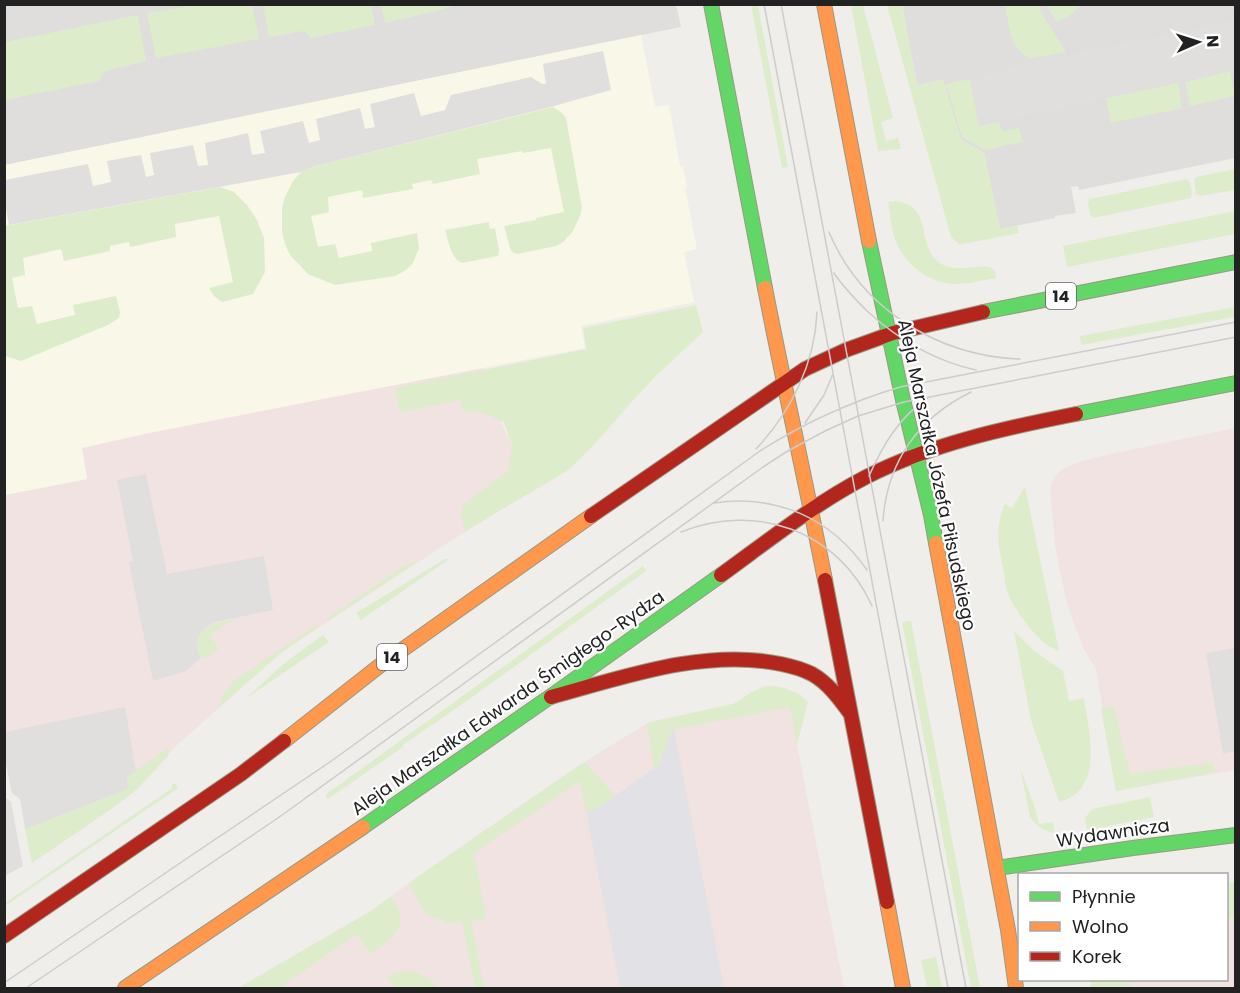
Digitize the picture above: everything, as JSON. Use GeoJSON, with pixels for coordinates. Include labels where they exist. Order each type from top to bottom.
{"type":"FeatureCollection","features":[{"type":"Feature","properties":{"kind":"main road"},"geometry":{"type":"LineString","coordinates":[[711,4],[783,383],[811,509],[903,988]]}},
{"type":"Feature","properties":{"kind":"main road","name":"Aleja Marszałka Józefa Piłsudskiego"},"geometry":{"type":"LineString","coordinates":[[824,4],[888,335],[931,515],[997,868],[1016,988]]}},
{"type":"Feature","properties":{"kind":"main road","name":"14"},"geometry":{"type":"LineString","coordinates":[[4,936],[241,774],[378,668],[641,481],[811,366],[888,335],[945,320],[1236,262]]}},
{"type":"Feature","properties":{"kind":"main road","name":"Aleja Marszałka Edwarda Śmigłego-Rydza"},"geometry":{"type":"LineString","coordinates":[[125,988],[551,697],[811,509],[861,480],[916,455],[1023,424],[1236,383]]}},
{"type":"Feature","properties":{"kind":"main road"},"geometry":{"type":"LineString","coordinates":[[551,697],[681,664],[718,659],[755,659],[778,663],[811,674],[838,696],[851,714]]}},
{"type":"Feature","properties":{"kind":"main road","name":"Wydawnicza"},"geometry":{"type":"LineString","coordinates":[[997,868],[1236,835]]}},
{"type":"Feature","properties":{"kind":"shaded area"},"geometry":{"type":"Polygon","coordinates":[[[5,5],[676,5],[681,27],[5,165],[5,5]]]}},
{"type":"Feature","properties":{"kind":"shaded area"},"geometry":{"type":"Polygon","coordinates":[[[902,5],[1235,5],[1235,158],[1079,190],[1078,186],[1071,187],[1076,213],[1000,229],[984,153],[961,140],[943,80],[917,85],[902,5]]]}},
{"type":"Feature","properties":{"kind":"shaded area"},"geometry":{"type":"Polygon","coordinates":[[[1235,20],[1235,70],[979,126],[970,81],[1031,62],[1235,20]]]}},
{"type":"Feature","properties":{"kind":"shaded area"},"geometry":{"type":"Polygon","coordinates":[[[641,35],[655,107],[669,105],[680,166],[683,166],[697,249],[684,252],[694,302],[581,326],[585,348],[82,448],[87,479],[5,495],[5,165],[641,35]]]}},
{"type":"Feature","properties":{"kind":"shaded area"},"geometry":{"type":"Polygon","coordinates":[[[603,51],[611,90],[312,167],[301,172],[9,225],[5,203],[5,180],[88,164],[93,186],[111,182],[107,161],[141,155],[146,177],[154,175],[150,153],[193,145],[198,166],[208,165],[205,143],[248,133],[252,155],[265,153],[260,131],[303,121],[309,143],[320,140],[316,119],[360,108],[365,129],[375,127],[370,104],[414,93],[421,116],[445,110],[451,95],[531,77],[546,84],[543,64],[603,51]]]}},
{"type":"Feature","properties":{"kind":"shaded area"},"geometry":{"type":"Polygon","coordinates":[[[483,367],[488,391],[512,447],[525,495],[282,652],[175,747],[138,788],[32,863],[20,799],[12,793],[5,759],[4,495],[87,479],[82,448],[483,367]]]}},
{"type":"Feature","properties":{"kind":"shaded area"},"geometry":{"type":"Polygon","coordinates":[[[1235,428],[1235,770],[1116,791],[1096,670],[1084,649],[1066,600],[1055,546],[1050,488],[1054,478],[1062,469],[1079,462],[1235,428]]]}},
{"type":"Feature","properties":{"kind":"shaded area"},"geometry":{"type":"Polygon","coordinates":[[[146,474],[167,574],[264,556],[273,610],[215,622],[205,628],[199,636],[197,643],[201,658],[186,671],[153,681],[129,562],[133,561],[117,480],[146,474]]]}},
{"type":"Feature","properties":{"kind":"shaded area"},"geometry":{"type":"Polygon","coordinates":[[[1235,648],[1235,751],[1223,754],[1206,653],[1235,648]]]}},
{"type":"Feature","properties":{"kind":"shaded area"},"geometry":{"type":"Polygon","coordinates":[[[767,686],[788,689],[800,694],[808,702],[797,744],[844,988],[238,988],[371,911],[581,764],[649,722],[733,704],[751,692],[767,686]]]}},
{"type":"Feature","properties":{"kind":"shaded area"},"geometry":{"type":"Polygon","coordinates":[[[125,707],[136,771],[127,777],[128,789],[25,829],[20,799],[12,793],[5,759],[5,732],[125,707]]]}},
{"type":"Feature","properties":{"kind":"shaded area"},"geometry":{"type":"Polygon","coordinates":[[[674,729],[724,988],[620,988],[586,811],[596,809],[659,765],[674,729]]]}},
{"type":"Feature","properties":{"kind":"shaded area"},"geometry":{"type":"Polygon","coordinates":[[[5,797],[11,802],[23,866],[5,876],[5,797]]]}},
{"type":"Feature","properties":{"kind":"shaded area"},"geometry":{"type":"Polygon","coordinates":[[[1235,882],[1235,988],[1091,988],[1091,981],[1228,981],[1228,884],[1235,882]]]}},
{"type":"Feature","properties":{"kind":"green space"},"geometry":{"type":"Polygon","coordinates":[[[381,4],[457,5],[385,23],[381,4]]]}},
{"type":"Feature","properties":{"kind":"green space"},"geometry":{"type":"Polygon","coordinates":[[[194,5],[252,5],[259,39],[156,58],[147,13],[194,5]]]}},
{"type":"Feature","properties":{"kind":"green space"},"geometry":{"type":"Polygon","coordinates":[[[263,5],[371,5],[375,25],[311,38],[304,31],[269,37],[263,5]]]}},
{"type":"Feature","properties":{"kind":"green space"},"geometry":{"type":"Polygon","coordinates":[[[751,5],[758,5],[788,167],[782,168],[751,5]]]}},
{"type":"Feature","properties":{"kind":"green space"},"geometry":{"type":"Polygon","coordinates":[[[851,5],[863,5],[893,118],[881,122],[886,141],[898,138],[901,149],[878,151],[851,5]]]}},
{"type":"Feature","properties":{"kind":"green space"},"geometry":{"type":"Polygon","coordinates":[[[887,5],[902,5],[917,85],[943,80],[961,140],[984,153],[1000,229],[1017,226],[1019,233],[963,244],[959,244],[951,237],[887,5]]]}},
{"type":"Feature","properties":{"kind":"green space"},"geometry":{"type":"Polygon","coordinates":[[[1005,5],[1039,5],[1066,52],[1031,58],[1023,54],[1011,36],[1005,5]]]}},
{"type":"Feature","properties":{"kind":"green space"},"geometry":{"type":"Polygon","coordinates":[[[1046,5],[1081,5],[1068,17],[1057,22],[1046,5]]]}},
{"type":"Feature","properties":{"kind":"green space"},"geometry":{"type":"Polygon","coordinates":[[[138,15],[146,61],[105,71],[99,81],[5,100],[5,42],[138,15]]]}},
{"type":"Feature","properties":{"kind":"green space"},"geometry":{"type":"Polygon","coordinates":[[[1230,71],[1235,96],[1190,106],[1185,82],[1230,71]]]}},
{"type":"Feature","properties":{"kind":"green space"},"geometry":{"type":"Polygon","coordinates":[[[970,79],[979,126],[999,122],[1002,131],[1019,128],[1023,142],[985,150],[962,137],[946,84],[970,79]]]}},
{"type":"Feature","properties":{"kind":"green space"},"geometry":{"type":"Polygon","coordinates":[[[1178,83],[1182,108],[1111,123],[1106,98],[1178,83]]]}},
{"type":"Feature","properties":{"kind":"green space"},"geometry":{"type":"Polygon","coordinates":[[[553,107],[566,118],[582,208],[573,231],[556,246],[517,254],[511,251],[504,226],[564,212],[551,148],[477,159],[480,174],[433,184],[431,180],[412,184],[413,189],[363,198],[362,190],[328,197],[329,212],[311,216],[318,247],[335,244],[339,258],[372,251],[371,243],[417,233],[419,248],[413,263],[395,276],[335,285],[308,274],[290,255],[282,232],[282,208],[293,181],[301,172],[312,167],[553,107]]]}},
{"type":"Feature","properties":{"kind":"green space"},"geometry":{"type":"Polygon","coordinates":[[[1235,169],[1235,190],[1201,196],[1196,194],[1194,180],[1196,177],[1235,169]]]}},
{"type":"Feature","properties":{"kind":"green space"},"geometry":{"type":"Polygon","coordinates":[[[1187,179],[1190,183],[1191,198],[1093,218],[1090,215],[1088,202],[1090,199],[1187,179]]]}},
{"type":"Feature","properties":{"kind":"green space"},"geometry":{"type":"Polygon","coordinates":[[[220,187],[234,192],[247,205],[257,220],[264,238],[265,272],[253,294],[222,302],[209,288],[233,282],[219,216],[175,224],[176,237],[130,247],[129,242],[110,246],[110,251],[64,261],[61,249],[23,258],[25,275],[12,278],[18,308],[32,306],[37,324],[75,315],[73,305],[116,296],[120,312],[119,318],[108,325],[21,361],[5,356],[5,226],[220,187]]]}},
{"type":"Feature","properties":{"kind":"green space"},"geometry":{"type":"Polygon","coordinates":[[[896,201],[907,204],[919,216],[930,251],[935,259],[950,267],[989,267],[994,270],[996,278],[971,283],[945,283],[918,270],[904,256],[894,235],[888,202],[896,201]]]}},
{"type":"Feature","properties":{"kind":"green space"},"geometry":{"type":"Polygon","coordinates":[[[1235,211],[1235,234],[1067,267],[1063,246],[1235,211]]]}},
{"type":"Feature","properties":{"kind":"green space"},"geometry":{"type":"Polygon","coordinates":[[[489,222],[490,229],[495,228],[498,256],[462,263],[458,261],[452,253],[445,230],[489,222]]]}},
{"type":"Feature","properties":{"kind":"green space"},"geometry":{"type":"Polygon","coordinates":[[[696,305],[703,332],[656,376],[579,460],[567,471],[465,531],[461,514],[464,504],[508,471],[512,447],[504,422],[480,412],[463,411],[461,400],[400,412],[395,388],[586,349],[583,328],[696,305]]]}},
{"type":"Feature","properties":{"kind":"green space"},"geometry":{"type":"Polygon","coordinates":[[[1235,307],[1235,317],[1081,345],[1080,336],[1235,307]]]}},
{"type":"Feature","properties":{"kind":"green space"},"geometry":{"type":"Polygon","coordinates":[[[1025,487],[1059,651],[1047,645],[1031,629],[1012,602],[1006,585],[999,547],[999,522],[1005,504],[1012,508],[1025,487]]]}},
{"type":"Feature","properties":{"kind":"green space"},"geometry":{"type":"Polygon","coordinates":[[[445,559],[449,559],[361,620],[356,613],[445,559]]]}},
{"type":"Feature","properties":{"kind":"green space"},"geometry":{"type":"Polygon","coordinates":[[[420,560],[328,621],[326,619],[402,567],[420,560]]]}},
{"type":"Feature","properties":{"kind":"green space"},"geometry":{"type":"Polygon","coordinates":[[[643,566],[646,571],[403,747],[328,799],[325,795],[643,566]]]}},
{"type":"Feature","properties":{"kind":"green space"},"geometry":{"type":"Polygon","coordinates":[[[233,620],[210,635],[219,649],[204,659],[199,656],[197,649],[200,634],[209,626],[233,620]]]}},
{"type":"Feature","properties":{"kind":"green space"},"geometry":{"type":"Polygon","coordinates":[[[911,621],[980,988],[971,988],[902,622],[911,621]]]}},
{"type":"Feature","properties":{"kind":"green space"},"geometry":{"type":"Polygon","coordinates":[[[316,625],[318,627],[282,652],[218,708],[225,692],[235,680],[316,625]]]}},
{"type":"Feature","properties":{"kind":"green space"},"geometry":{"type":"Polygon","coordinates":[[[1014,631],[1033,650],[1063,671],[1069,701],[1084,698],[1091,759],[1088,773],[1083,786],[1073,796],[1059,802],[1031,720],[1014,631]]]}},
{"type":"Feature","properties":{"kind":"green space"},"geometry":{"type":"Polygon","coordinates":[[[323,635],[329,642],[245,699],[287,661],[323,635]]]}},
{"type":"Feature","properties":{"kind":"green space"},"geometry":{"type":"Polygon","coordinates":[[[767,686],[789,690],[808,702],[797,744],[790,707],[674,729],[659,765],[654,769],[647,723],[733,704],[767,686]]]}},
{"type":"Feature","properties":{"kind":"green space"},"geometry":{"type":"Polygon","coordinates":[[[1114,707],[1130,774],[1213,762],[1215,772],[1116,791],[1101,709],[1114,707]]]}},
{"type":"Feature","properties":{"kind":"green space"},"geometry":{"type":"Polygon","coordinates":[[[169,747],[168,756],[138,788],[32,863],[25,829],[128,789],[127,777],[169,747]]]}},
{"type":"Feature","properties":{"kind":"green space"},"geometry":{"type":"Polygon","coordinates":[[[586,763],[615,796],[596,809],[586,811],[580,781],[474,853],[486,918],[471,921],[484,988],[475,988],[462,922],[448,923],[428,917],[408,884],[581,764],[586,763]]]}},
{"type":"Feature","properties":{"kind":"green space"},"geometry":{"type":"Polygon","coordinates":[[[1020,767],[1039,824],[1053,822],[1055,833],[1040,828],[1030,817],[1020,767]]]}},
{"type":"Feature","properties":{"kind":"green space"},"geometry":{"type":"Polygon","coordinates":[[[173,784],[176,784],[178,788],[5,906],[5,903],[171,789],[173,784]]]}},
{"type":"Feature","properties":{"kind":"green space"},"geometry":{"type":"Polygon","coordinates":[[[1150,797],[1154,817],[1087,830],[1085,818],[1092,809],[1150,797]]]}},
{"type":"Feature","properties":{"kind":"green space"},"geometry":{"type":"Polygon","coordinates":[[[1235,882],[1235,916],[1228,918],[1228,884],[1235,882]]]}},
{"type":"Feature","properties":{"kind":"green space"},"geometry":{"type":"Polygon","coordinates":[[[390,897],[397,907],[400,923],[393,936],[371,954],[357,934],[279,988],[238,988],[371,911],[390,897]]]}},
{"type":"Feature","properties":{"kind":"green space"},"geometry":{"type":"Polygon","coordinates":[[[936,957],[942,988],[927,988],[921,960],[936,957]]]}},
{"type":"Feature","properties":{"kind":"green space"},"geometry":{"type":"Polygon","coordinates":[[[407,971],[424,976],[437,988],[395,988],[387,977],[396,972],[407,971]]]}},
{"type":"Feature","properties":{"kind":"green space"},"geometry":{"type":"Polygon","coordinates":[[[1091,981],[1129,981],[1131,988],[1091,988],[1091,981]]]}},
{"type":"Feature","properties":{"kind":"tram line"},"geometry":{"type":"LineString","coordinates":[[764,4],[948,988]]}},
{"type":"Feature","properties":{"kind":"tram line"},"geometry":{"type":"LineString","coordinates":[[781,4],[966,988]]}},
{"type":"Feature","properties":{"kind":"tram line"},"geometry":{"type":"LineString","coordinates":[[829,232],[843,259],[861,284],[882,305],[906,323],[932,338],[960,349],[990,356],[1020,359]]}},
{"type":"Feature","properties":{"kind":"tram line"},"geometry":{"type":"LineString","coordinates":[[834,273],[867,311],[904,340],[931,355],[976,370]]}},
{"type":"Feature","properties":{"kind":"tram line"},"geometry":{"type":"LineString","coordinates":[[756,449],[780,419],[799,386],[812,350],[817,312]]}},
{"type":"Feature","properties":{"kind":"tram line"},"geometry":{"type":"LineString","coordinates":[[4,983],[330,762],[760,451],[793,431],[845,406],[900,387],[1236,322]]}},
{"type":"Feature","properties":{"kind":"tram line"},"geometry":{"type":"LineString","coordinates":[[26,988],[278,818],[763,467],[825,431],[858,416],[904,402],[1236,337]]}},
{"type":"Feature","properties":{"kind":"tram line"},"geometry":{"type":"LineString","coordinates":[[805,423],[824,395],[833,374]]}},
{"type":"Feature","properties":{"kind":"tram line"},"geometry":{"type":"LineString","coordinates":[[883,521],[891,480],[909,444],[935,415],[971,392]]}},
{"type":"Feature","properties":{"kind":"tram line"},"geometry":{"type":"LineString","coordinates":[[869,476],[893,432],[928,398]]}},
{"type":"Feature","properties":{"kind":"tram line"},"geometry":{"type":"LineString","coordinates":[[714,503],[759,502],[801,514],[837,536],[867,570]]}},
{"type":"Feature","properties":{"kind":"tram line"},"geometry":{"type":"LineString","coordinates":[[681,532],[709,523],[737,520],[765,522],[792,529],[816,541],[838,558],[857,580],[872,606]]}},
{"type":"Feature","properties":{"kind":"traffic: fast"},"geometry":{"type":"LineString","coordinates":[[711,4],[765,288]]}},
{"type":"Feature","properties":{"kind":"traffic: fast"},"geometry":{"type":"LineString","coordinates":[[869,241],[936,543]]}},
{"type":"Feature","properties":{"kind":"traffic: fast"},"geometry":{"type":"LineString","coordinates":[[983,312],[1236,262]]}},
{"type":"Feature","properties":{"kind":"traffic: fast"},"geometry":{"type":"LineString","coordinates":[[1076,414],[1236,383]]}},
{"type":"Feature","properties":{"kind":"traffic: fast"},"geometry":{"type":"LineString","coordinates":[[363,827],[721,575]]}},
{"type":"Feature","properties":{"kind":"traffic: fast"},"geometry":{"type":"LineString","coordinates":[[997,868],[1236,835]]}},
{"type":"Feature","properties":{"kind":"traffic: slow"},"geometry":{"type":"LineString","coordinates":[[824,4],[869,241]]}},
{"type":"Feature","properties":{"kind":"traffic: slow"},"geometry":{"type":"LineString","coordinates":[[765,288],[825,580]]}},
{"type":"Feature","properties":{"kind":"traffic: slow"},"geometry":{"type":"LineString","coordinates":[[284,741],[378,667],[591,516]]}},
{"type":"Feature","properties":{"kind":"traffic: slow"},"geometry":{"type":"LineString","coordinates":[[936,543],[1008,930],[1016,988]]}},
{"type":"Feature","properties":{"kind":"traffic: slow"},"geometry":{"type":"LineString","coordinates":[[125,988],[363,827]]}},
{"type":"Feature","properties":{"kind":"traffic: slow"},"geometry":{"type":"LineString","coordinates":[[887,902],[903,988]]}},
{"type":"Feature","properties":{"kind":"traffic: jam"},"geometry":{"type":"LineString","coordinates":[[591,516],[805,369],[846,350],[893,333],[983,312]]}},
{"type":"Feature","properties":{"kind":"traffic: jam"},"geometry":{"type":"LineString","coordinates":[[721,575],[828,499],[891,465],[969,438],[1076,414]]}},
{"type":"Feature","properties":{"kind":"traffic: jam"},"geometry":{"type":"LineString","coordinates":[[825,580],[887,902]]}},
{"type":"Feature","properties":{"kind":"traffic: jam"},"geometry":{"type":"LineString","coordinates":[[551,697],[665,667],[694,662],[752,660],[781,664],[812,674],[828,686],[850,713]]}},
{"type":"Feature","properties":{"kind":"traffic: jam"},"geometry":{"type":"LineString","coordinates":[[4,936],[241,774],[284,741]]}}]}
